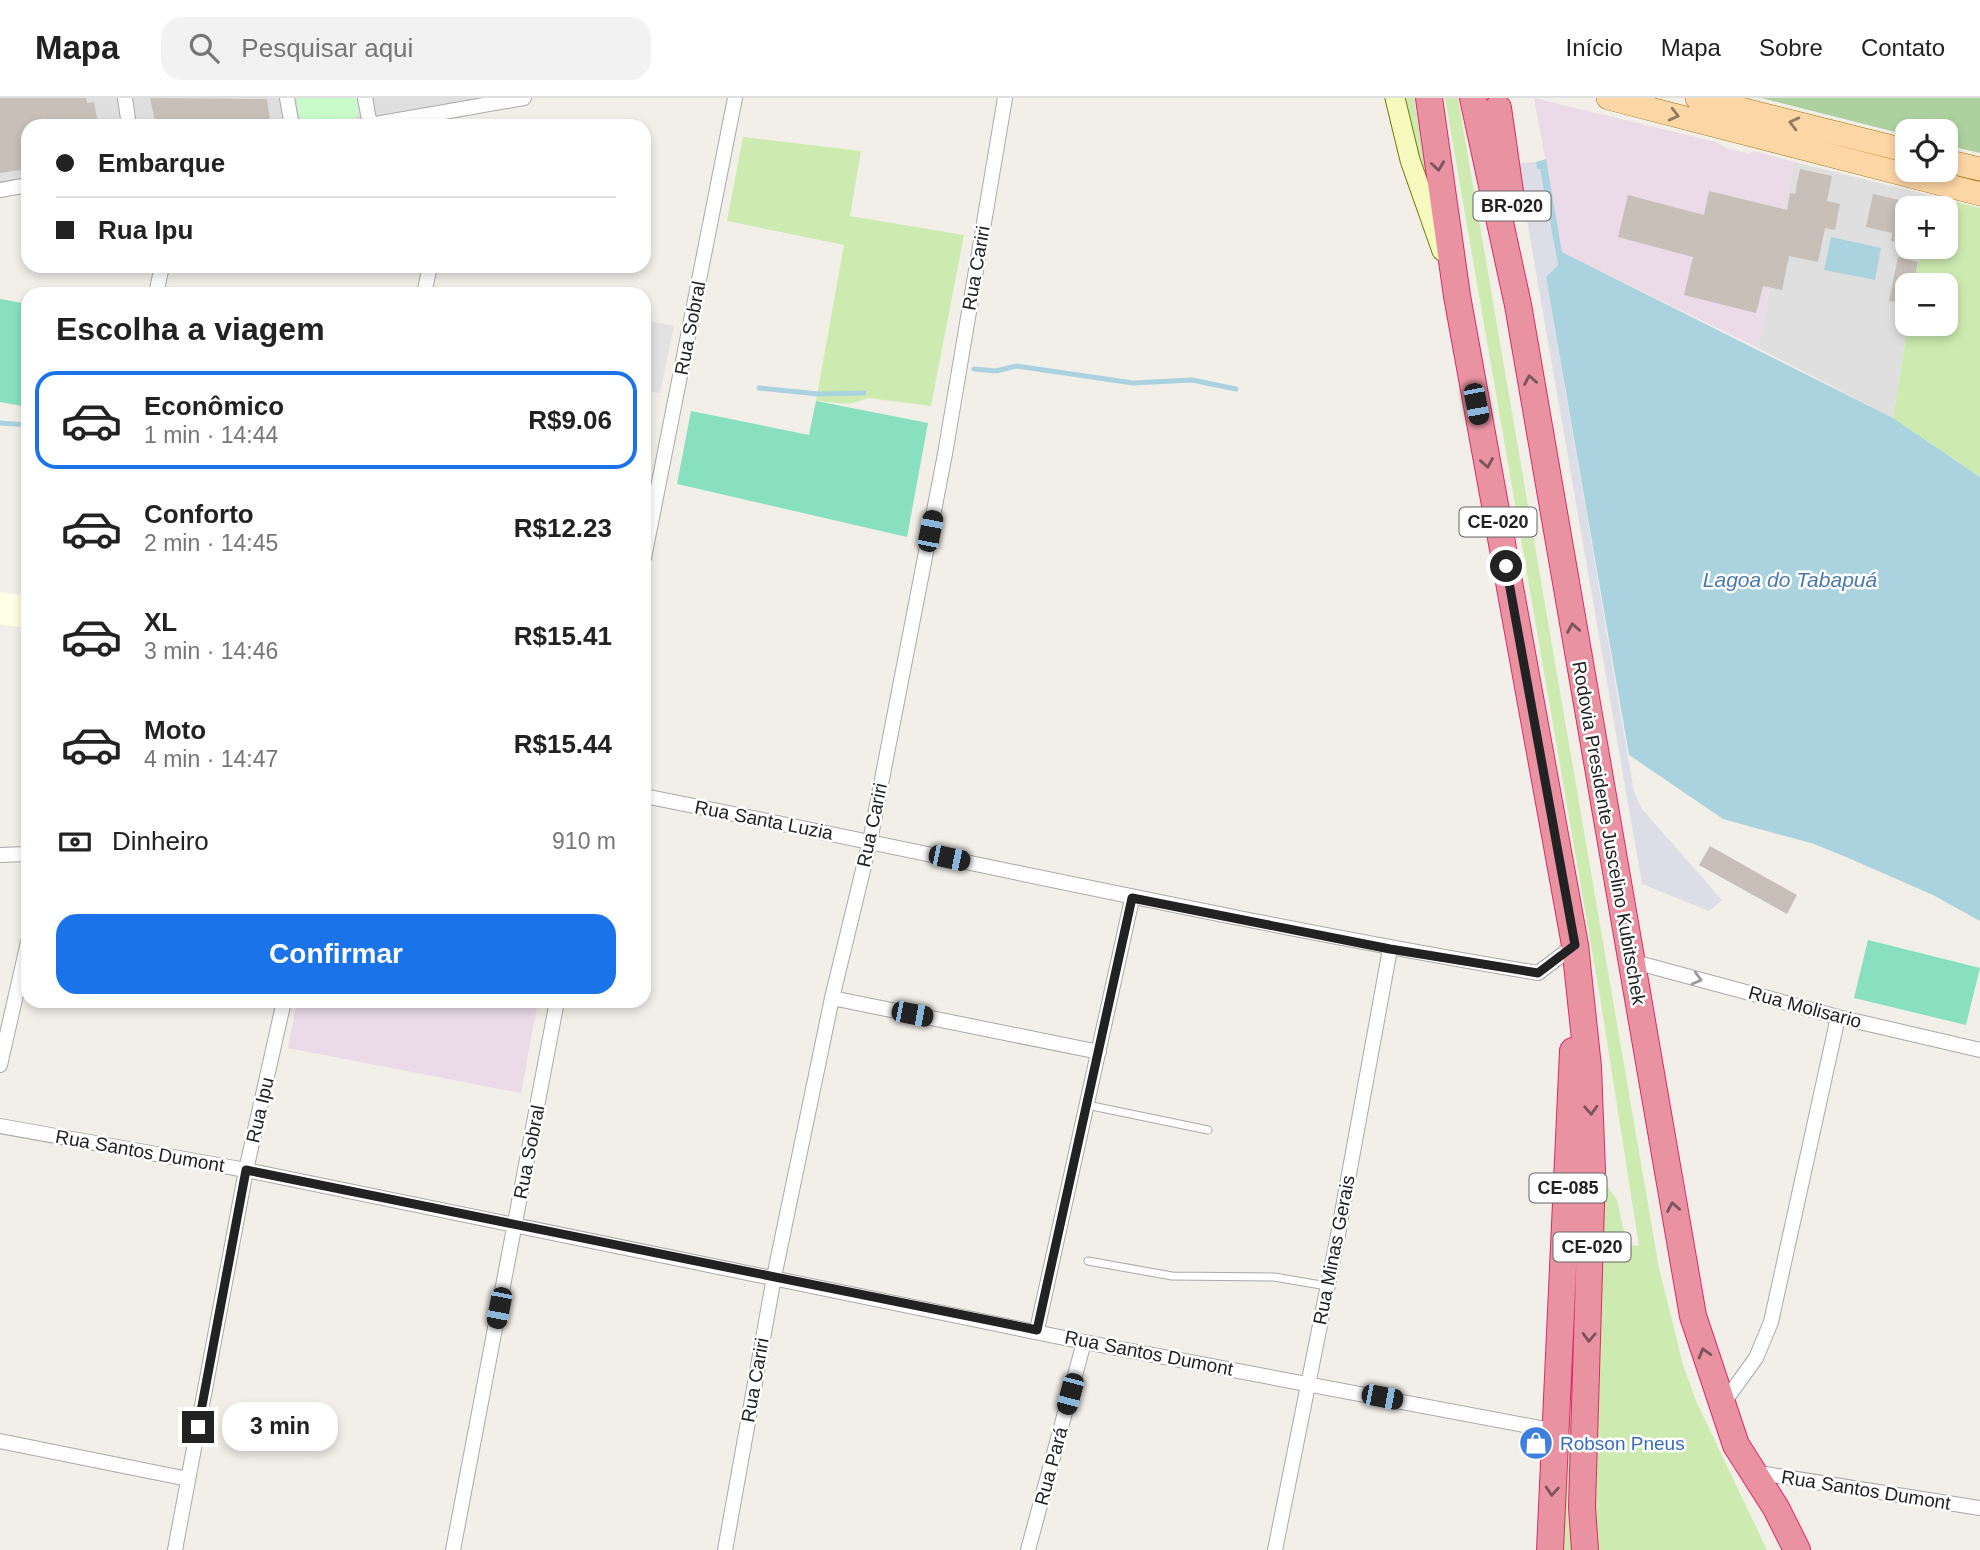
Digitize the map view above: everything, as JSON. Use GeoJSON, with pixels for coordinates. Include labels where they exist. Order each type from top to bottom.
{"type":"FeatureCollection","features":[{"type":"Feature","properties":{"kind":"highway","name":"CE-020"},"geometry":{"type":"LineString","coordinates":[[1429,98],[1457,296],[1575,945],[1585,1029],[1592,1144],[1592,1256],[1582,1507],[1585,1550]]}},
{"type":"Feature","properties":{"kind":"highway","name":"Rodovia Presidente Juscelino Kubitschek"},"geometry":{"type":"LineString","coordinates":[[1473,98],[1517,305],[1684,1274],[1721,1406],[1755,1477],[1776,1508],[1797,1550]]}},
{"type":"Feature","properties":{"kind":"highway","name":"BR-020"},"geometry":{"type":"LineString","coordinates":[[1500,101],[1519,259],[1517,305]]}},
{"type":"Feature","properties":{"kind":"highway","name":"CE-085"},"geometry":{"type":"LineString","coordinates":[[1550,1550],[1566,1247],[1575,945]]}},
{"type":"Feature","properties":{"kind":"highway"},"geometry":{"type":"LineString","coordinates":[[1755,1477],[1759,1503],[1779,1550]]}},
{"type":"Feature","properties":{"kind":"main road"},"geometry":{"type":"LineString","coordinates":[[1395,98],[1410,160],[1457,296]]}},
{"type":"Feature","properties":{"kind":"main road"},"geometry":{"type":"LineString","coordinates":[[1608,98],[1823,142],[1895,150]]}},
{"type":"Feature","properties":{"kind":"main road"},"geometry":{"type":"LineString","coordinates":[[1697,98],[1980,194]]}},
{"type":"Feature","properties":{"kind":"main road"},"geometry":{"type":"LineString","coordinates":[[1958,164],[1980,169]]}},
{"type":"Feature","properties":{"kind":"street"},"geometry":{"type":"LineString","coordinates":[[125,98],[128,119]]}},
{"type":"Feature","properties":{"kind":"street"},"geometry":{"type":"LineString","coordinates":[[287,98],[291,119]]}},
{"type":"Feature","properties":{"kind":"street"},"geometry":{"type":"LineString","coordinates":[[365,98],[367,119]]}},
{"type":"Feature","properties":{"kind":"street"},"geometry":{"type":"LineString","coordinates":[[404,119],[523,98]]}},
{"type":"Feature","properties":{"kind":"street","name":"Rua Sobral"},"geometry":{"type":"LineString","coordinates":[[651,523],[735,98]]}},
{"type":"Feature","properties":{"kind":"street","name":"Rua Cariri"},"geometry":{"type":"LineString","coordinates":[[725,1550],[774,1277],[832,998],[870,841],[945,454],[1005,98]]}},
{"type":"Feature","properties":{"kind":"street"},"geometry":{"type":"LineString","coordinates":[[457,119],[459,110]]}},
{"type":"Feature","properties":{"kind":"street"},"geometry":{"type":"LineString","coordinates":[[0,190],[21,186]]}},
{"type":"Feature","properties":{"kind":"street","name":"Rua Santa Luzia"},"geometry":{"type":"LineString","coordinates":[[651,797],[870,841],[1132,898],[1390,949],[1538,973],[1575,945]]}},
{"type":"Feature","properties":{"kind":"street"},"geometry":{"type":"LineString","coordinates":[[0,855],[21,854]]}},
{"type":"Feature","properties":{"kind":"street"},"geometry":{"type":"LineString","coordinates":[[1037,1330],[1132,898]]}},
{"type":"Feature","properties":{"kind":"street","name":"Rua Minas Gerais"},"geometry":{"type":"LineString","coordinates":[[1275,1550],[1390,949]]}},
{"type":"Feature","properties":{"kind":"street","name":"Rua Molisario"},"geometry":{"type":"LineString","coordinates":[[1631,961],[1838,1017],[1980,1050]]}},
{"type":"Feature","properties":{"kind":"street"},"geometry":{"type":"LineString","coordinates":[[0,1065],[21,973]]}},
{"type":"Feature","properties":{"kind":"street"},"geometry":{"type":"LineString","coordinates":[[832,998],[1098,1052]]}},
{"type":"Feature","properties":{"kind":"street","name":"Rua Ipu"},"geometry":{"type":"LineString","coordinates":[[175,1550],[246,1170],[282,1008]]}},
{"type":"Feature","properties":{"kind":"street","name":"Rua Sobral"},"geometry":{"type":"LineString","coordinates":[[453,1550],[556,1008]]}},
{"type":"Feature","properties":{"kind":"street"},"geometry":{"type":"LineString","coordinates":[[1721,1406],[1756,1358],[1771,1322],[1838,1017]]}},
{"type":"Feature","properties":{"kind":"street","name":"Rua Santos Dumont"},"geometry":{"type":"LineString","coordinates":[[0,1126],[246,1170],[515,1227],[1037,1330],[1084,1342],[1556,1431]]}},
{"type":"Feature","properties":{"kind":"street","name":"Rua Pará"},"geometry":{"type":"LineString","coordinates":[[1028,1550],[1084,1342]]}},
{"type":"Feature","properties":{"kind":"street"},"geometry":{"type":"LineString","coordinates":[[0,1441],[188,1479]]}},
{"type":"Feature","properties":{"kind":"street","name":"Rua Santos Dumont"},"geometry":{"type":"LineString","coordinates":[[1755,1477],[1980,1507]]}},
{"type":"Feature","properties":{"kind":"lane"},"geometry":{"type":"LineString","coordinates":[[1087,1105],[1208,1130]]}},
{"type":"Feature","properties":{"kind":"lane"},"geometry":{"type":"LineString","coordinates":[[1088,1261],[1162,1275],[1274,1277],[1327,1286]]}},
{"type":"Feature","properties":{"kind":"shaded area"},"geometry":{"type":"Polygon","coordinates":[[[0,98],[524,98],[404,119],[21,119],[21,186],[0,190],[0,98]]]}},
{"type":"Feature","properties":{"kind":"shaded area"},"geometry":{"type":"Polygon","coordinates":[[[1534,98],[1716,142],[1726,148],[1749,154],[1754,151],[1794,162],[1758,348],[1562,252],[1534,98]]]}},
{"type":"Feature","properties":{"kind":"shaded area"},"geometry":{"type":"Polygon","coordinates":[[[1536,162],[1537,169],[1540,169],[1558,266],[1546,277],[1634,792],[1642,809],[1722,900],[1709,911],[1642,884],[1517,163],[1536,162]]]}},
{"type":"Feature","properties":{"kind":"shaded area"},"geometry":{"type":"Polygon","coordinates":[[[1794,162],[1929,195],[1895,196],[1895,259],[1919,259],[1916,273],[1895,273],[1895,336],[1906,336],[1893,418],[1758,348],[1794,162]]]}},
{"type":"Feature","properties":{"kind":"shaded area"},"geometry":{"type":"Polygon","coordinates":[[[651,321],[674,326],[660,393],[651,392],[651,321]]]}},
{"type":"Feature","properties":{"kind":"shaded area"},"geometry":{"type":"Polygon","coordinates":[[[0,592],[21,595],[21,627],[0,625],[0,592]]]}},
{"type":"Feature","properties":{"kind":"shaded area"},"geometry":{"type":"Polygon","coordinates":[[[296,1008],[537,1008],[521,1093],[288,1048],[296,1008]]]}},
{"type":"Feature","properties":{"kind":"green space"},"geometry":{"type":"Polygon","coordinates":[[[296,98],[357,98],[359,112],[356,118],[300,119],[296,98]]]}},
{"type":"Feature","properties":{"kind":"green space"},"geometry":{"type":"Polygon","coordinates":[[[1404,98],[1414,98],[1427,177],[1413,146],[1404,98]]]}},
{"type":"Feature","properties":{"kind":"green space"},"geometry":{"type":"Polygon","coordinates":[[[1445,98],[1458,98],[1659,1268],[1683,1365],[1696,1401],[1767,1550],[1598,1550],[1593,1506],[1603,1180],[1617,1200],[1627,1245],[1639,1246],[1600,997],[1445,98]]]}},
{"type":"Feature","properties":{"kind":"green space"},"geometry":{"type":"Polygon","coordinates":[[[1761,98],[1980,98],[1980,153],[1958,148],[1958,119],[1895,119],[1895,132],[1761,98]]]}},
{"type":"Feature","properties":{"kind":"green space"},"geometry":{"type":"Polygon","coordinates":[[[743,137],[861,151],[850,216],[964,235],[931,406],[868,398],[850,404],[816,401],[844,245],[727,221],[743,137]]]}},
{"type":"Feature","properties":{"kind":"green space"},"geometry":{"type":"Polygon","coordinates":[[[1958,202],[1980,208],[1980,477],[1893,418],[1906,336],[1958,336],[1958,273],[1916,273],[1919,259],[1958,259],[1958,202]]]}},
{"type":"Feature","properties":{"kind":"green space"},"geometry":{"type":"Polygon","coordinates":[[[0,299],[21,303],[21,406],[0,402],[0,299]]]}},
{"type":"Feature","properties":{"kind":"green space"},"geometry":{"type":"Polygon","coordinates":[[[816,401],[928,423],[907,537],[677,484],[691,411],[809,435],[816,401]]]}},
{"type":"Feature","properties":{"kind":"green space"},"geometry":{"type":"Polygon","coordinates":[[[1868,940],[1980,968],[1966,1025],[1854,998],[1868,940]]]}},
{"type":"Feature","properties":{"kind":"green space"},"geometry":{"type":"Polygon","coordinates":[[[1578,1160],[1575,1550],[1559,1550],[1578,1160]]]}},
{"type":"Feature","properties":{"kind":"water","name":"Lagoa do Tabapuá"},"geometry":{"type":"Polygon","coordinates":[[[1546,159],[1562,252],[1893,418],[1980,477],[1980,921],[1933,895],[1814,844],[1723,819],[1629,755],[1546,277],[1558,265],[1540,169],[1537,169],[1536,162],[1546,159]]]}},
{"type":"Feature","properties":{"kind":"water"},"geometry":{"type":"Polygon","coordinates":[[[1831,237],[1881,248],[1875,280],[1824,270],[1831,237]]]}},
{"type":"Feature","properties":{"kind":"building"},"geometry":{"type":"Polygon","coordinates":[[[0,98],[86,98],[87,103],[94,102],[97,119],[21,119],[21,170],[0,173],[0,98]]]}},
{"type":"Feature","properties":{"kind":"building"},"geometry":{"type":"Polygon","coordinates":[[[150,98],[267,99],[270,119],[154,119],[150,98]]]}},
{"type":"Feature","properties":{"kind":"building"},"geometry":{"type":"Polygon","coordinates":[[[1800,169],[1832,176],[1827,201],[1840,204],[1835,230],[1825,228],[1818,262],[1789,256],[1782,290],[1763,286],[1756,313],[1684,295],[1693,257],[1618,237],[1628,195],[1704,215],[1709,191],[1787,210],[1790,193],[1795,194],[1800,169]]]}},
{"type":"Feature","properties":{"kind":"building"},"geometry":{"type":"Polygon","coordinates":[[[1873,194],[1895,199],[1895,242],[1891,241],[1892,233],[1866,227],[1873,194]]]}},
{"type":"Feature","properties":{"kind":"building"},"geometry":{"type":"Polygon","coordinates":[[[1898,259],[1918,262],[1916,273],[1895,273],[1895,302],[1889,301],[1898,259]]]}},
{"type":"Feature","properties":{"kind":"building"},"geometry":{"type":"Polygon","coordinates":[[[1710,846],[1797,895],[1787,914],[1699,865],[1710,846]]]}},
{"type":"Feature","properties":{"kind":"waterway"},"geometry":{"type":"LineString","coordinates":[[974,369],[996,371],[1016,366],[1133,383],[1192,380],[1236,389]]}},
{"type":"Feature","properties":{"kind":"waterway"},"geometry":{"type":"LineString","coordinates":[[759,388],[818,394],[864,393]]}},
{"type":"Feature","properties":{"kind":"waterway"},"geometry":{"type":"LineString","coordinates":[[0,423],[21,424]]}},
{"type":"Feature","properties":{"kind":"place","name":"Robson Pneus"},"geometry":{"type":"Point","coordinates":[1536,1443]}},
{"type":"Feature","properties":{"kind":"route"},"geometry":{"type":"LineString","coordinates":[[198,1427],[246,1170],[515,1227],[1037,1330],[1132,898],[1390,949],[1538,973],[1575,945],[1506,566]]}}]}
